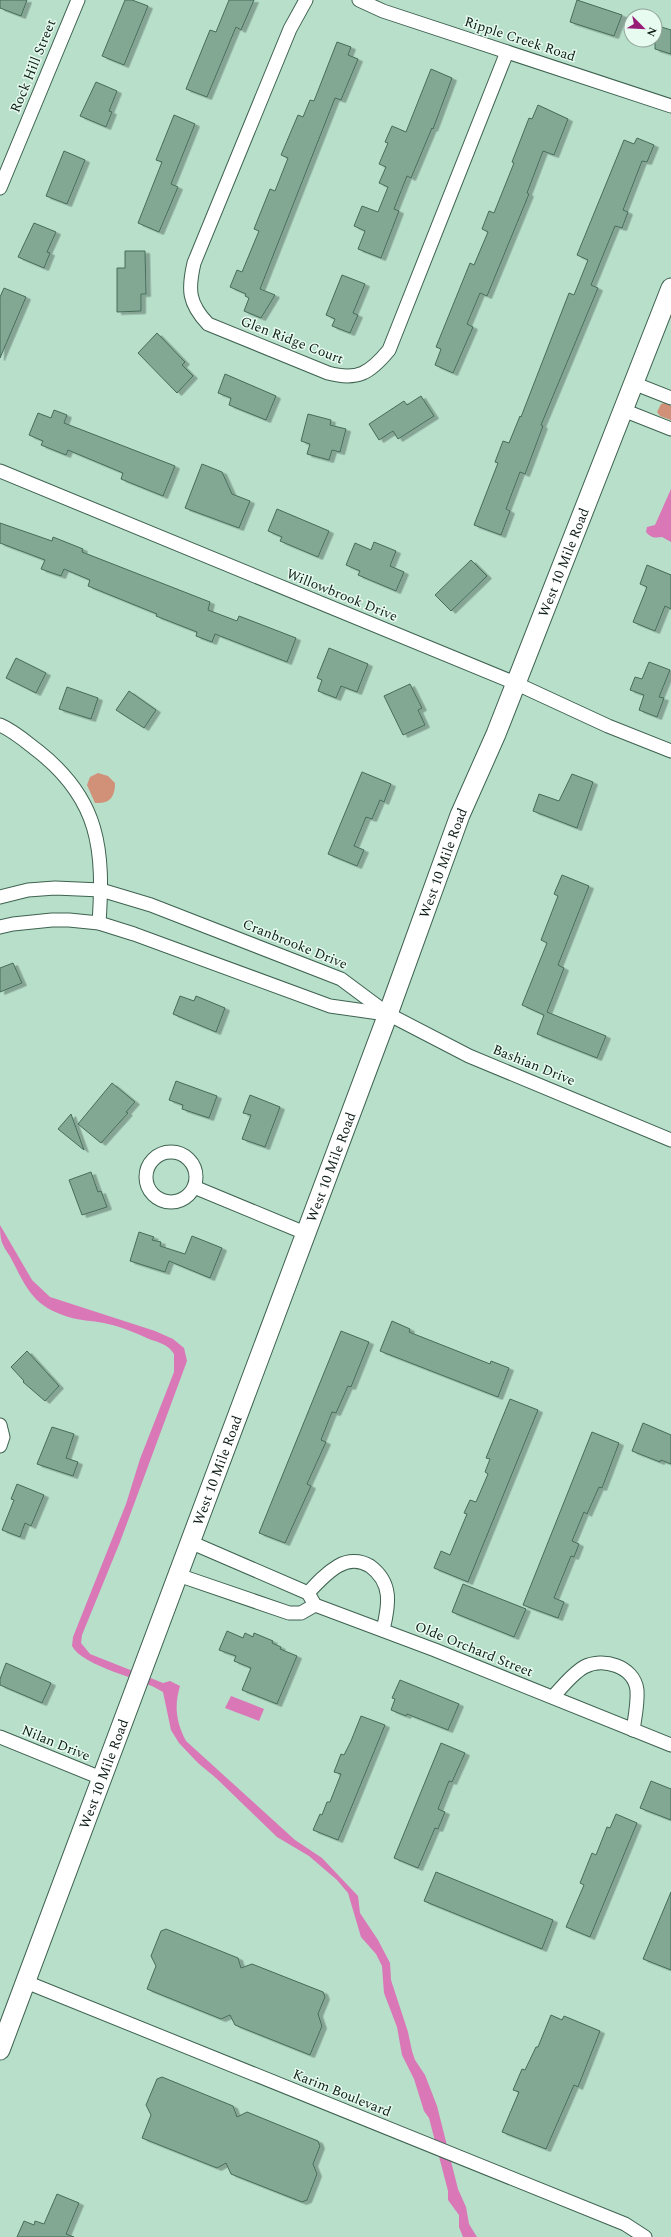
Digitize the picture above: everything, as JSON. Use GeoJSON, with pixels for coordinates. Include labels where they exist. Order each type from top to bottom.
{"type":"FeatureCollection","features":[{"type":"Feature","properties":{"kind":"main road","name":"West 10 Mile Road"},"geometry":{"type":"LineString","coordinates":[[0,2050],[388,1014],[460,815],[515,683],[671,288]]}},
{"type":"Feature","properties":{"kind":"street","name":"Rock Hill Street"},"geometry":{"type":"LineString","coordinates":[[0,188],[78,0]]}},
{"type":"Feature","properties":{"kind":"street","name":"Glen Ridge Court"},"geometry":{"type":"LineString","coordinates":[[306,0],[290,29],[194,263],[190,294],[199,315],[208,324],[328,373],[342,377],[360,375],[371,370],[389,350],[507,52]]}},
{"type":"Feature","properties":{"kind":"street","name":"Ripple Creek Road"},"geometry":{"type":"LineString","coordinates":[[359,0],[384,11],[671,106]]}},
{"type":"Feature","properties":{"kind":"street"},"geometry":{"type":"LineString","coordinates":[[633,383],[671,398]]}},
{"type":"Feature","properties":{"kind":"street"},"geometry":{"type":"LineString","coordinates":[[623,410],[671,429]]}},
{"type":"Feature","properties":{"kind":"street","name":"Willowbrook Drive"},"geometry":{"type":"LineString","coordinates":[[0,471],[515,683],[608,726],[671,751]]}},
{"type":"Feature","properties":{"kind":"street"},"geometry":{"type":"LineString","coordinates":[[0,725],[10,729],[52,762],[67,778],[81,799],[95,832],[101,866],[99,923]]}},
{"type":"Feature","properties":{"kind":"street","name":"Cranbrooke Drive"},"geometry":{"type":"LineString","coordinates":[[0,898],[28,890],[55,888],[101,890],[151,905],[341,979],[388,1014]]}},
{"type":"Feature","properties":{"kind":"street"},"geometry":{"type":"LineString","coordinates":[[0,927],[13,924],[52,920],[99,923],[134,934],[330,1006],[388,1014]]}},
{"type":"Feature","properties":{"kind":"street","name":"Bashian Drive"},"geometry":{"type":"LineString","coordinates":[[388,1014],[469,1056],[567,1095],[671,1140]]}},
{"type":"Feature","properties":{"kind":"street"},"geometry":{"type":"LineString","coordinates":[[194,1187],[305,1233]]}},
{"type":"Feature","properties":{"kind":"street"},"geometry":{"type":"LineString","coordinates":[[0,1425],[3,1437],[0,1446]]}},
{"type":"Feature","properties":{"kind":"street","name":"Olde Orchard Street"},"geometry":{"type":"LineString","coordinates":[[190,1542],[312,1599],[383,1630],[671,1745]]}},
{"type":"Feature","properties":{"kind":"street"},"geometry":{"type":"LineString","coordinates":[[178,1575],[289,1613],[301,1613],[312,1599],[325,1575],[339,1566],[351,1561],[364,1562],[380,1574],[386,1589],[388,1610],[383,1630]]}},
{"type":"Feature","properties":{"kind":"street"},"geometry":{"type":"LineString","coordinates":[[553,1697],[584,1667],[601,1662],[616,1664],[630,1675],[637,1688],[633,1730]]}},
{"type":"Feature","properties":{"kind":"street","name":"Nilan Drive"},"geometry":{"type":"LineString","coordinates":[[0,1738],[101,1778]]}},
{"type":"Feature","properties":{"kind":"street","name":"Karim Boulevard"},"geometry":{"type":"LineString","coordinates":[[26,1982],[625,2224],[645,2237]]}},
{"type":"Feature","properties":{"kind":"shaded area"},"geometry":{"type":"Polygon","coordinates":[[[665,403],[671,406],[671,420],[660,416],[657,412],[661,404],[665,403]]]}},
{"type":"Feature","properties":{"kind":"shaded area"},"geometry":{"type":"Polygon","coordinates":[[[671,489],[671,542],[662,537],[651,536],[646,532],[647,527],[655,525],[671,489]]]}},
{"type":"Feature","properties":{"kind":"shaded area"},"geometry":{"type":"Polygon","coordinates":[[[98,773],[108,776],[115,783],[115,788],[111,799],[100,803],[95,803],[87,785],[90,777],[98,773]]]}},
{"type":"Feature","properties":{"kind":"shaded area"},"geometry":{"type":"Polygon","coordinates":[[[0,1225],[32,1280],[50,1297],[155,1331],[173,1339],[184,1348],[187,1361],[120,1542],[82,1635],[81,1643],[90,1654],[163,1683],[170,1681],[180,1686],[177,1700],[177,1714],[180,1727],[186,1741],[295,1840],[322,1858],[358,1896],[360,1913],[378,1940],[390,1963],[391,1980],[408,2032],[412,2051],[415,2060],[425,2075],[437,2106],[458,2189],[466,2207],[469,2224],[477,2237],[463,2237],[459,2227],[459,2215],[448,2200],[448,2191],[429,2118],[424,2111],[414,2079],[402,2055],[397,2027],[384,1993],[382,1966],[376,1954],[361,1937],[348,1893],[337,1880],[309,1856],[277,1837],[216,1778],[198,1763],[179,1743],[171,1730],[163,1692],[88,1660],[78,1653],[72,1646],[73,1637],[126,1504],[140,1459],[174,1372],[174,1354],[163,1344],[129,1330],[104,1323],[72,1318],[50,1310],[30,1292],[24,1284],[2,1242],[0,1225]]]}},
{"type":"Feature","properties":{"kind":"shaded area"},"geometry":{"type":"Polygon","coordinates":[[[231,1696],[264,1709],[259,1721],[225,1708],[231,1696]]]}},
{"type":"Feature","properties":{"kind":"building"},"geometry":{"type":"Polygon","coordinates":[[[0,0],[27,0],[21,16],[0,8],[0,0]]]}},
{"type":"Feature","properties":{"kind":"building"},"geometry":{"type":"Polygon","coordinates":[[[125,0],[132,0],[148,6],[124,65],[102,56],[125,0]]]}},
{"type":"Feature","properties":{"kind":"building"},"geometry":{"type":"Polygon","coordinates":[[[229,0],[254,0],[241,30],[236,27],[207,97],[186,89],[210,30],[216,32],[229,0]]]}},
{"type":"Feature","properties":{"kind":"building"},"geometry":{"type":"Polygon","coordinates":[[[577,0],[622,15],[614,36],[570,22],[577,0]]]}},
{"type":"Feature","properties":{"kind":"building"},"geometry":{"type":"Polygon","coordinates":[[[663,28],[671,30],[671,54],[655,49],[663,48],[663,28]]]}},
{"type":"Feature","properties":{"kind":"building"},"geometry":{"type":"Polygon","coordinates":[[[337,42],[351,47],[348,55],[358,59],[341,100],[335,98],[260,289],[275,295],[261,318],[244,311],[249,298],[245,296],[246,294],[230,287],[237,270],[242,272],[259,231],[254,229],[270,189],[275,191],[288,158],[281,155],[298,115],[303,117],[310,100],[314,101],[337,42]]]}},
{"type":"Feature","properties":{"kind":"building"},"geometry":{"type":"Polygon","coordinates":[[[431,69],[452,78],[433,129],[432,128],[411,178],[407,176],[394,209],[399,211],[381,258],[358,249],[365,231],[354,226],[362,206],[378,212],[388,187],[379,183],[386,167],[379,164],[388,143],[385,142],[392,126],[406,132],[431,69]]]}},
{"type":"Feature","properties":{"kind":"building"},"geometry":{"type":"Polygon","coordinates":[[[96,82],[117,91],[109,111],[112,112],[106,127],[80,116],[96,82]]]}},
{"type":"Feature","properties":{"kind":"building"},"geometry":{"type":"Polygon","coordinates":[[[538,105],[568,119],[554,155],[543,151],[527,193],[529,194],[487,296],[480,293],[467,324],[473,327],[453,373],[435,365],[441,349],[436,347],[470,263],[474,265],[488,232],[482,229],[489,211],[494,213],[514,163],[512,162],[529,118],[532,119],[538,105]]]}},
{"type":"Feature","properties":{"kind":"building"},"geometry":{"type":"Polygon","coordinates":[[[174,115],[195,124],[171,184],[178,187],[159,232],[138,223],[162,162],[156,160],[174,115]]]}},
{"type":"Feature","properties":{"kind":"building"},"geometry":{"type":"Polygon","coordinates":[[[637,138],[654,145],[647,162],[642,161],[623,210],[628,212],[622,228],[615,226],[591,285],[598,288],[541,425],[543,426],[525,474],[520,472],[506,509],[510,511],[501,535],[474,525],[498,463],[495,462],[503,441],[509,443],[520,416],[521,417],[569,293],[574,295],[588,260],[577,255],[624,140],[634,144],[637,138]]]}},
{"type":"Feature","properties":{"kind":"building"},"geometry":{"type":"Polygon","coordinates":[[[64,151],[85,160],[67,204],[46,196],[64,151]]]}},
{"type":"Feature","properties":{"kind":"building"},"geometry":{"type":"Polygon","coordinates":[[[34,223],[56,232],[47,252],[50,253],[44,268],[18,257],[34,223]]]}},
{"type":"Feature","properties":{"kind":"building"},"geometry":{"type":"Polygon","coordinates":[[[125,251],[145,251],[146,294],[141,294],[141,311],[117,312],[117,268],[125,268],[125,251]]]}},
{"type":"Feature","properties":{"kind":"building"},"geometry":{"type":"Polygon","coordinates":[[[342,275],[365,284],[353,313],[358,315],[350,333],[332,326],[335,319],[326,315],[342,275]]]}},
{"type":"Feature","properties":{"kind":"building"},"geometry":{"type":"Polygon","coordinates":[[[4,288],[26,297],[0,358],[0,297],[4,288]]]}},
{"type":"Feature","properties":{"kind":"building"},"geometry":{"type":"Polygon","coordinates":[[[157,333],[185,362],[182,365],[193,376],[177,393],[138,353],[157,333]]]}},
{"type":"Feature","properties":{"kind":"building"},"geometry":{"type":"Polygon","coordinates":[[[225,374],[276,396],[266,420],[229,405],[231,398],[218,393],[225,374]]]}},
{"type":"Feature","properties":{"kind":"building"},"geometry":{"type":"Polygon","coordinates":[[[421,396],[434,416],[398,439],[393,431],[379,440],[369,424],[404,401],[407,405],[421,396]]]}},
{"type":"Feature","properties":{"kind":"building"},"geometry":{"type":"Polygon","coordinates":[[[54,410],[67,415],[64,423],[175,466],[163,496],[121,479],[123,473],[68,450],[66,455],[41,445],[43,441],[29,435],[38,413],[51,418],[54,410]]]}},
{"type":"Feature","properties":{"kind":"building"},"geometry":{"type":"Polygon","coordinates":[[[308,414],[331,420],[330,425],[346,429],[340,452],[332,450],[329,460],[307,454],[310,444],[301,441],[308,414]]]}},
{"type":"Feature","properties":{"kind":"building"},"geometry":{"type":"Polygon","coordinates":[[[202,464],[222,472],[232,494],[250,501],[239,528],[185,508],[202,464]]]}},
{"type":"Feature","properties":{"kind":"building"},"geometry":{"type":"Polygon","coordinates":[[[277,509],[329,531],[318,557],[280,541],[282,537],[268,531],[277,509]]]}},
{"type":"Feature","properties":{"kind":"building"},"geometry":{"type":"Polygon","coordinates":[[[0,523],[52,541],[53,537],[83,549],[82,552],[210,602],[208,610],[237,621],[239,616],[296,638],[287,662],[215,634],[212,642],[196,636],[197,632],[156,616],[157,614],[88,586],[90,580],[64,569],[61,576],[41,569],[45,560],[0,543],[0,523]]]}},
{"type":"Feature","properties":{"kind":"building"},"geometry":{"type":"Polygon","coordinates":[[[374,542],[396,551],[390,566],[404,572],[396,591],[358,575],[360,571],[346,565],[355,543],[371,550],[374,542]]]}},
{"type":"Feature","properties":{"kind":"building"},"geometry":{"type":"Polygon","coordinates":[[[471,560],[487,576],[451,611],[435,595],[471,560]]]}},
{"type":"Feature","properties":{"kind":"building"},"geometry":{"type":"Polygon","coordinates":[[[647,565],[671,575],[671,609],[665,606],[655,631],[633,622],[647,587],[640,584],[647,565]]]}},
{"type":"Feature","properties":{"kind":"building"},"geometry":{"type":"Polygon","coordinates":[[[329,648],[368,664],[357,692],[341,686],[336,698],[318,691],[322,680],[317,678],[329,648]]]}},
{"type":"Feature","properties":{"kind":"building"},"geometry":{"type":"Polygon","coordinates":[[[16,658],[46,673],[36,693],[6,678],[16,658]]]}},
{"type":"Feature","properties":{"kind":"building"},"geometry":{"type":"Polygon","coordinates":[[[649,662],[670,670],[659,697],[664,698],[657,717],[639,710],[644,695],[630,690],[635,677],[642,679],[649,662]]]}},
{"type":"Feature","properties":{"kind":"building"},"geometry":{"type":"Polygon","coordinates":[[[410,684],[422,708],[418,710],[425,725],[403,735],[384,696],[410,684]]]}},
{"type":"Feature","properties":{"kind":"building"},"geometry":{"type":"Polygon","coordinates":[[[67,687],[98,698],[91,719],[59,709],[67,687]]]}},
{"type":"Feature","properties":{"kind":"building"},"geometry":{"type":"Polygon","coordinates":[[[129,691],[156,710],[144,728],[116,710],[129,691]]]}},
{"type":"Feature","properties":{"kind":"building"},"geometry":{"type":"Polygon","coordinates":[[[362,772],[391,784],[384,802],[380,800],[372,819],[366,817],[354,846],[364,850],[357,866],[328,854],[362,772]]]}},
{"type":"Feature","properties":{"kind":"building"},"geometry":{"type":"Polygon","coordinates":[[[572,774],[593,782],[577,828],[533,811],[539,794],[559,801],[572,774]]]}},
{"type":"Feature","properties":{"kind":"building"},"geometry":{"type":"Polygon","coordinates":[[[562,875],[589,886],[558,965],[564,968],[547,1012],[606,1036],[597,1058],[537,1034],[544,1015],[522,1005],[547,943],[541,940],[558,896],[554,894],[562,875]]]}},
{"type":"Feature","properties":{"kind":"building"},"geometry":{"type":"Polygon","coordinates":[[[13,963],[22,983],[0,992],[0,968],[13,963]]]}},
{"type":"Feature","properties":{"kind":"building"},"geometry":{"type":"Polygon","coordinates":[[[180,996],[194,1001],[196,996],[225,1008],[216,1032],[173,1014],[180,996]]]}},
{"type":"Feature","properties":{"kind":"building"},"geometry":{"type":"Polygon","coordinates":[[[176,1081],[217,1096],[209,1118],[182,1109],[183,1105],[169,1100],[176,1081]]]}},
{"type":"Feature","properties":{"kind":"building"},"geometry":{"type":"Polygon","coordinates":[[[112,1083],[135,1102],[126,1112],[128,1113],[101,1143],[78,1124],[112,1083]]]}},
{"type":"Feature","properties":{"kind":"building"},"geometry":{"type":"Polygon","coordinates":[[[250,1095],[280,1107],[265,1147],[242,1139],[251,1115],[243,1113],[250,1095]]]}},
{"type":"Feature","properties":{"kind":"building"},"geometry":{"type":"Polygon","coordinates":[[[71,1114],[84,1150],[58,1129],[71,1114]]]}},
{"type":"Feature","properties":{"kind":"building"},"geometry":{"type":"Polygon","coordinates":[[[91,1172],[98,1192],[101,1191],[107,1207],[82,1215],[69,1180],[91,1172]]]}},
{"type":"Feature","properties":{"kind":"building"},"geometry":{"type":"Polygon","coordinates":[[[139,1232],[154,1237],[152,1240],[161,1242],[160,1246],[185,1254],[192,1236],[222,1248],[210,1278],[169,1261],[165,1272],[130,1261],[139,1232]]]}},
{"type":"Feature","properties":{"kind":"building"},"geometry":{"type":"Polygon","coordinates":[[[392,1321],[410,1329],[409,1332],[490,1364],[491,1361],[509,1368],[498,1397],[380,1351],[392,1321]]]}},
{"type":"Feature","properties":{"kind":"building"},"geometry":{"type":"Polygon","coordinates":[[[341,1331],[369,1342],[351,1387],[348,1386],[336,1413],[332,1412],[321,1440],[326,1442],[307,1484],[311,1486],[285,1543],[259,1533],[341,1331]]]}},
{"type":"Feature","properties":{"kind":"building"},"geometry":{"type":"Polygon","coordinates":[[[27,1351],[59,1386],[45,1401],[23,1382],[24,1381],[11,1367],[27,1351]]]}},
{"type":"Feature","properties":{"kind":"building"},"geometry":{"type":"Polygon","coordinates":[[[510,1399],[538,1410],[468,1582],[434,1568],[441,1551],[450,1555],[467,1514],[464,1513],[470,1500],[476,1502],[488,1474],[485,1472],[490,1459],[486,1458],[510,1399]]]}},
{"type":"Feature","properties":{"kind":"building"},"geometry":{"type":"Polygon","coordinates":[[[643,1423],[671,1435],[671,1464],[661,1460],[660,1462],[632,1451],[643,1423]]]}},
{"type":"Feature","properties":{"kind":"building"},"geometry":{"type":"Polygon","coordinates":[[[52,1427],[74,1434],[66,1458],[78,1462],[73,1476],[37,1464],[52,1427]]]}},
{"type":"Feature","properties":{"kind":"building"},"geometry":{"type":"Polygon","coordinates":[[[592,1432],[619,1443],[602,1488],[599,1487],[587,1514],[584,1512],[572,1541],[579,1544],[574,1557],[571,1556],[554,1598],[564,1602],[558,1618],[523,1605],[592,1432]]]}},
{"type":"Feature","properties":{"kind":"building"},"geometry":{"type":"Polygon","coordinates":[[[17,1484],[44,1495],[31,1526],[25,1523],[20,1537],[2,1530],[14,1500],[11,1499],[17,1484]]]}},
{"type":"Feature","properties":{"kind":"building"},"geometry":{"type":"Polygon","coordinates":[[[463,1584],[526,1609],[514,1637],[452,1612],[463,1584]]]}},
{"type":"Feature","properties":{"kind":"building"},"geometry":{"type":"Polygon","coordinates":[[[227,1631],[243,1638],[245,1633],[253,1637],[254,1633],[273,1641],[272,1643],[281,1647],[280,1649],[297,1656],[277,1704],[242,1690],[251,1668],[234,1661],[236,1656],[219,1650],[227,1631]]]}},
{"type":"Feature","properties":{"kind":"building"},"geometry":{"type":"Polygon","coordinates":[[[6,1663],[51,1683],[42,1703],[0,1685],[0,1679],[6,1663]]]}},
{"type":"Feature","properties":{"kind":"building"},"geometry":{"type":"Polygon","coordinates":[[[400,1680],[459,1704],[448,1730],[407,1714],[406,1716],[391,1710],[395,1699],[392,1698],[400,1680]]]}},
{"type":"Feature","properties":{"kind":"building"},"geometry":{"type":"Polygon","coordinates":[[[361,1716],[385,1725],[338,1840],[313,1830],[320,1814],[322,1815],[327,1802],[330,1802],[341,1774],[334,1772],[341,1754],[344,1755],[351,1741],[361,1716]]]}},
{"type":"Feature","properties":{"kind":"building"},"geometry":{"type":"Polygon","coordinates":[[[441,1743],[465,1753],[452,1782],[449,1781],[438,1809],[445,1812],[438,1829],[435,1828],[418,1868],[394,1858],[441,1743]]]}},
{"type":"Feature","properties":{"kind":"building"},"geometry":{"type":"Polygon","coordinates":[[[651,1781],[671,1789],[671,1820],[640,1808],[651,1781]]]}},
{"type":"Feature","properties":{"kind":"building"},"geometry":{"type":"Polygon","coordinates":[[[616,1814],[637,1823],[590,1937],[566,1927],[584,1885],[580,1883],[592,1853],[596,1855],[607,1827],[610,1828],[616,1814]]]}},
{"type":"Feature","properties":{"kind":"building"},"geometry":{"type":"Polygon","coordinates":[[[436,1872],[553,1920],[542,1949],[424,1901],[436,1872]]]}},
{"type":"Feature","properties":{"kind":"building"},"geometry":{"type":"Polygon","coordinates":[[[671,1892],[671,1970],[643,1959],[671,1892]]]}},
{"type":"Feature","properties":{"kind":"building"},"geometry":{"type":"Polygon","coordinates":[[[166,1929],[238,1958],[241,1968],[252,1964],[323,1992],[325,1997],[318,2014],[322,2026],[310,2055],[235,2025],[230,2015],[221,2019],[147,1989],[156,1966],[151,1956],[161,1931],[166,1929]]]}},
{"type":"Feature","properties":{"kind":"building"},"geometry":{"type":"Polygon","coordinates":[[[551,2015],[562,2020],[564,2016],[600,2031],[578,2087],[574,2085],[546,2149],[502,2132],[519,2092],[513,2090],[522,2069],[525,2070],[536,2047],[538,2047],[551,2015]]]}},
{"type":"Feature","properties":{"kind":"building"},"geometry":{"type":"Polygon","coordinates":[[[162,2077],[233,2106],[237,2117],[247,2112],[318,2141],[320,2146],[313,2164],[317,2174],[307,2200],[302,2202],[231,2174],[226,2163],[217,2168],[142,2138],[151,2115],[146,2105],[157,2079],[162,2077]]]}},
{"type":"Feature","properties":{"kind":"building"},"geometry":{"type":"Polygon","coordinates":[[[57,2194],[79,2203],[66,2234],[74,2237],[17,2237],[24,2221],[34,2225],[35,2221],[44,2224],[57,2194]]]}}]}
